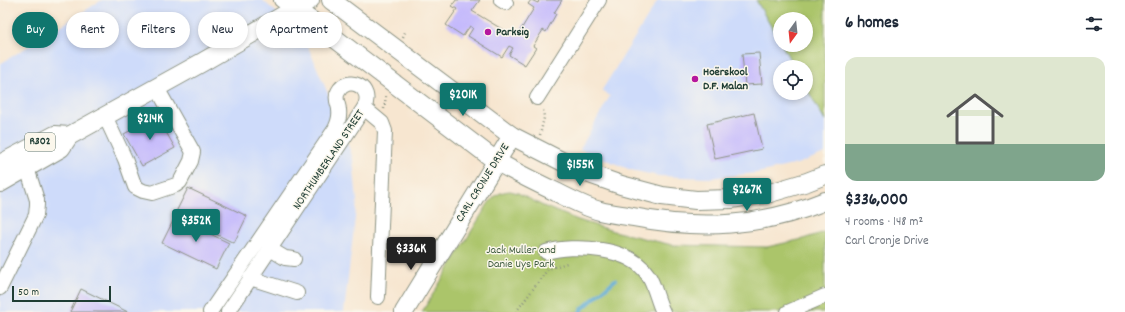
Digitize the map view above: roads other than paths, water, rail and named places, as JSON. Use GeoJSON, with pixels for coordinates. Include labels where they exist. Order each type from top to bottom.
{"type":"FeatureCollection","features":[{"type":"Feature","properties":{"kind":"main road","name":"R302"},"geometry":{"type":"LineString","coordinates":[[0,183],[60,148],[69,136],[157,88],[288,5],[310,0]]}},
{"type":"Feature","properties":{"kind":"main road"},"geometry":{"type":"LineString","coordinates":[[331,0],[512,136],[581,171],[621,185],[662,196],[696,200],[731,199],[770,193],[825,175]]}},
{"type":"Feature","properties":{"kind":"main road"},"geometry":{"type":"LineString","coordinates":[[288,5],[312,21],[496,161],[520,175],[575,202],[600,211],[653,221],[692,225],[732,224],[768,219],[801,211],[825,201]]}},
{"type":"Feature","properties":{"kind":"main road","name":"R302"},"geometry":{"type":"LineString","coordinates":[[0,164],[55,135],[69,136]]}},
{"type":"Feature","properties":{"kind":"main road","name":"CARL CRONJE DRIVE"},"geometry":{"type":"LineString","coordinates":[[404,312],[512,136]]}},
{"type":"Feature","properties":{"kind":"street"},"geometry":{"type":"LineString","coordinates":[[537,98],[599,0]]}},
{"type":"Feature","properties":{"kind":"street","name":"NORTHUMBERLAND STREET"},"geometry":{"type":"LineString","coordinates":[[210,312],[335,129],[339,121],[337,96],[341,88],[350,84],[360,86],[364,89],[367,98],[364,108],[228,312]]}},
{"type":"Feature","properties":{"kind":"street"},"geometry":{"type":"LineString","coordinates":[[105,116],[125,159],[135,187],[152,193],[176,185],[180,182],[193,158],[193,152],[157,88]]}},
{"type":"Feature","properties":{"kind":"street"},"geometry":{"type":"LineString","coordinates":[[364,108],[382,123],[385,131],[378,297]]}},
{"type":"Feature","properties":{"kind":"street"},"geometry":{"type":"LineString","coordinates":[[0,288],[36,215],[37,200],[27,168]]}},
{"type":"Feature","properties":{"kind":"street"},"geometry":{"type":"LineString","coordinates":[[270,249],[284,258],[294,259]]}},
{"type":"Feature","properties":{"kind":"street"},"geometry":{"type":"LineString","coordinates":[[546,252],[556,249],[600,250],[635,261],[648,275],[663,312]]}},
{"type":"Feature","properties":{"kind":"street"},"geometry":{"type":"LineString","coordinates":[[250,278],[297,293]]}},
{"type":"Feature","properties":{"kind":"street"},"geometry":{"type":"LineString","coordinates":[[788,312],[825,296]]}},
{"type":"Feature","properties":{"kind":"waterway"},"geometry":{"type":"LineString","coordinates":[[580,312],[615,280]]}},
{"type":"Feature","properties":{"kind":"place","name":"Parksig"},"geometry":{"type":"Point","coordinates":[488,32]}},
{"type":"Feature","properties":{"kind":"place","name":"Hoërskool D.F. Malan"},"geometry":{"type":"Point","coordinates":[695,79]}},
{"type":"Feature","properties":{"kind":"park label","name":"Jack Muller and Danie Uys Park"},"geometry":{"type":"Point","coordinates":[521,257]}}]}
